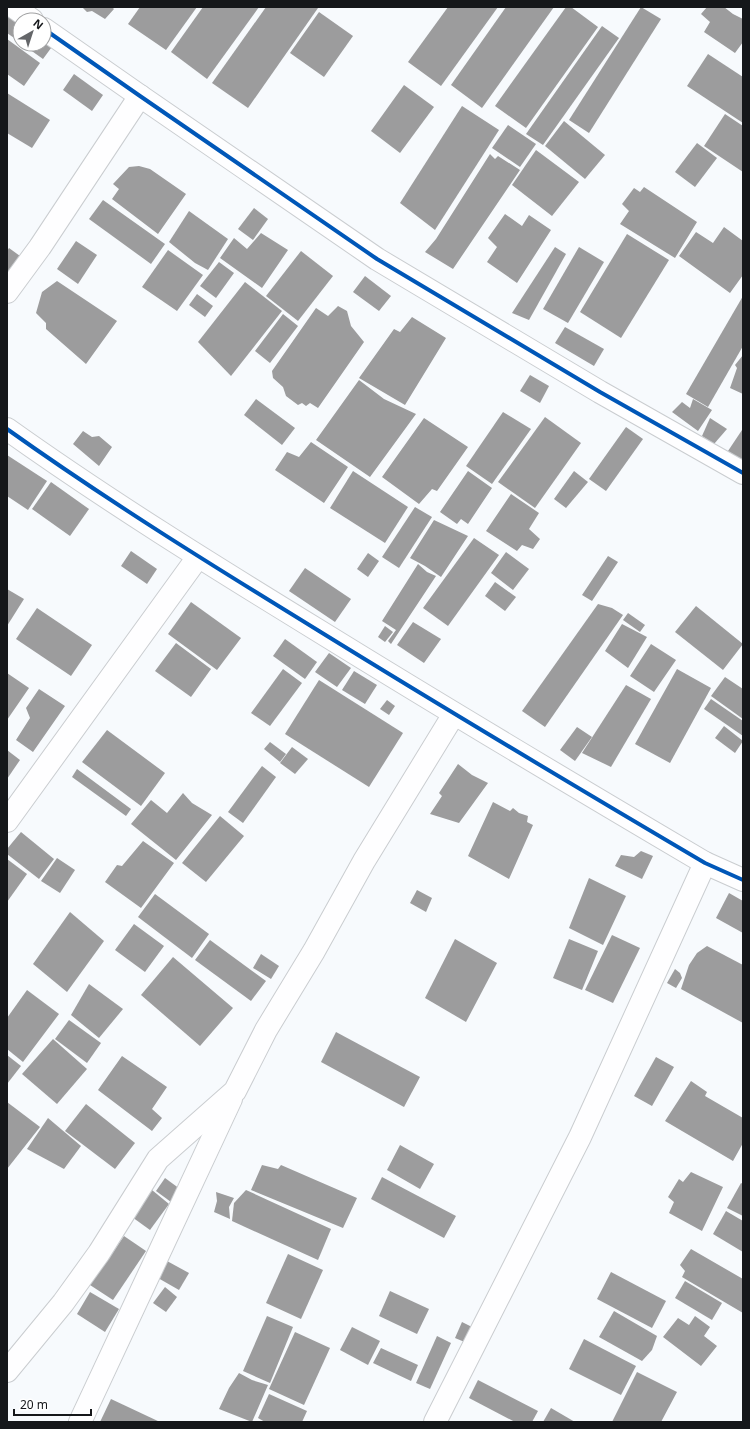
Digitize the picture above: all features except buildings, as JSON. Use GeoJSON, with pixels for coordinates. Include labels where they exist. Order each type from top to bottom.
{"type":"FeatureCollection","features":[{"type":"Feature","properties":{"kind":"street"},"geometry":{"type":"LineString","coordinates":[[52,34],[377,259],[600,392],[743,473]]}},
{"type":"Feature","properties":{"kind":"street"},"geometry":{"type":"LineString","coordinates":[[7,292],[40,248],[140,96]]}},
{"type":"Feature","properties":{"kind":"street"},"geometry":{"type":"LineString","coordinates":[[7,429],[63,469],[198,557],[454,714],[705,863],[743,880]]}},
{"type":"Feature","properties":{"kind":"street"},"geometry":{"type":"LineString","coordinates":[[7,821],[198,557]]}},
{"type":"Feature","properties":{"kind":"street"},"geometry":{"type":"LineString","coordinates":[[80,1422],[235,1091],[266,1030],[314,951],[364,861],[454,714]]}},
{"type":"Feature","properties":{"kind":"street"},"geometry":{"type":"LineString","coordinates":[[435,1422],[580,1137],[705,863]]}},
{"type":"Feature","properties":{"kind":"street"},"geometry":{"type":"LineString","coordinates":[[7,1371],[63,1302],[99,1253],[158,1159],[235,1091]]}},
{"type":"Feature","properties":{"kind":"cycle path"},"geometry":{"type":"LineString","coordinates":[[52,35],[377,259],[600,392],[743,473]]}},
{"type":"Feature","properties":{"kind":"cycle path"},"geometry":{"type":"LineString","coordinates":[[7,429],[83,482],[161,533],[367,661],[705,863],[743,880]]}}]}
